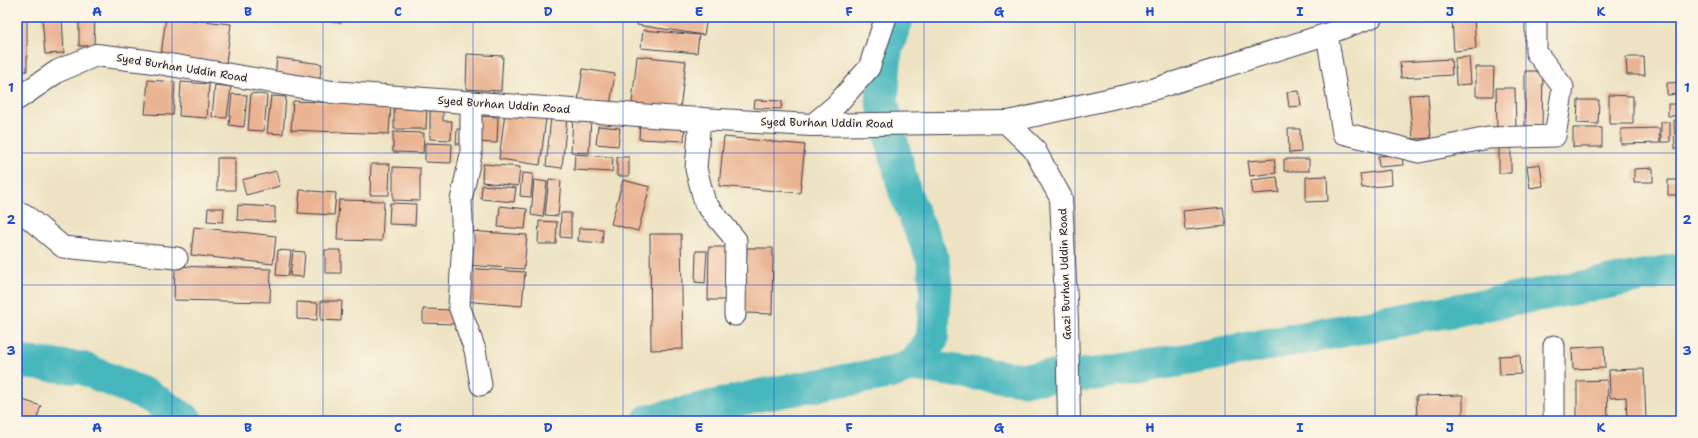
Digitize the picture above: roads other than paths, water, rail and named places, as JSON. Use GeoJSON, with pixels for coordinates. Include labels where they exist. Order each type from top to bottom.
{"type":"FeatureCollection","features":[{"type":"Feature","properties":{"kind":"street"},"geometry":{"type":"LineString","coordinates":[[819,125],[869,68],[886,17]]}},
{"type":"Feature","properties":{"kind":"street"},"geometry":{"type":"LineString","coordinates":[[1006,122],[1154,89],[1327,34],[1372,17]]}},
{"type":"Feature","properties":{"kind":"street"},"geometry":{"type":"LineString","coordinates":[[1327,34],[1343,133],[1419,152],[1488,138],[1555,136],[1563,87],[1536,52],[1536,17]]}},
{"type":"Feature","properties":{"kind":"street","name":"Syed Burhan Uddin Road"},"geometry":{"type":"LineString","coordinates":[[17,99],[58,71],[96,55],[146,61],[332,92],[819,125],[1006,122]]}},
{"type":"Feature","properties":{"kind":"street"},"geometry":{"type":"LineString","coordinates":[[471,102],[471,154],[461,200],[463,241],[459,306],[475,350],[481,385]]}},
{"type":"Feature","properties":{"kind":"street"},"geometry":{"type":"LineString","coordinates":[[700,118],[696,169],[705,203],[736,240],[735,315]]}},
{"type":"Feature","properties":{"kind":"street","name":"Gazi Burhan Uddin Road"},"geometry":{"type":"LineString","coordinates":[[1006,122],[1034,149],[1062,198],[1069,421]]}},
{"type":"Feature","properties":{"kind":"street"},"geometry":{"type":"LineString","coordinates":[[17,212],[24,214],[63,248],[177,258]]}},
{"type":"Feature","properties":{"kind":"street"},"geometry":{"type":"LineString","coordinates":[[1554,346],[1554,421]]}},
{"type":"Feature","properties":{"kind":"waterway"},"geometry":{"type":"LineString","coordinates":[[648,421],[761,395],[889,373],[914,365],[932,340],[936,288],[933,260],[905,193],[882,102],[886,50],[898,17]]}},
{"type":"Feature","properties":{"kind":"waterway"},"geometry":{"type":"LineString","coordinates":[[914,365],[1025,379],[1096,374],[1183,360],[1681,269]]}},
{"type":"Feature","properties":{"kind":"waterway"},"geometry":{"type":"LineString","coordinates":[[17,362],[82,368],[151,397],[187,421]]}}]}
